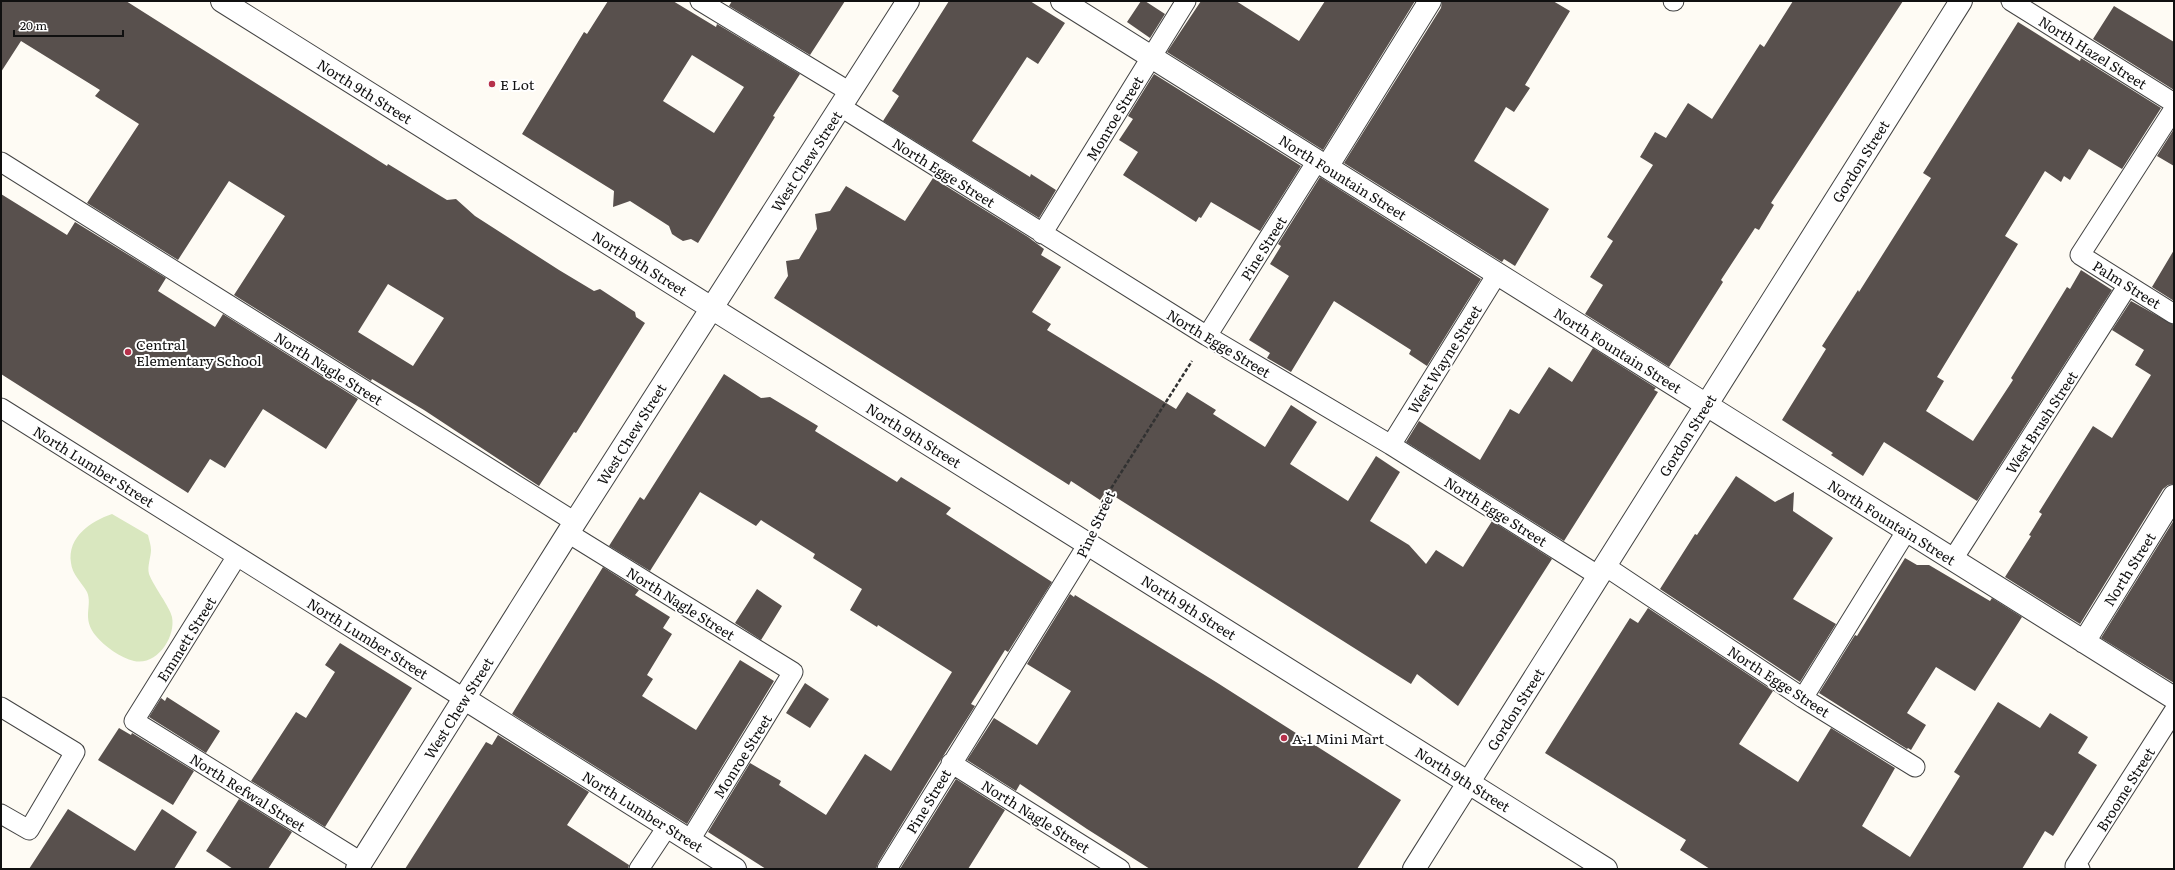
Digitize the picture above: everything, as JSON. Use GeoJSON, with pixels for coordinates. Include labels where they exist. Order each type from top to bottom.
{"type":"FeatureCollection","features":[{"type":"Feature","properties":{"kind":"street","name":"North 9th Street"},"geometry":{"type":"LineString","coordinates":[[222,1],[1606,869]]}},
{"type":"Feature","properties":{"kind":"street","name":"West Chew Street"},"geometry":{"type":"LineString","coordinates":[[359,866],[571,528],[908,1]]}},
{"type":"Feature","properties":{"kind":"street","name":"North Fountain Street"},"geometry":{"type":"LineString","coordinates":[[1062,1],[2174,698]]}},
{"type":"Feature","properties":{"kind":"street","name":"Pine Street"},"geometry":{"type":"LineString","coordinates":[[1322,164],[1430,1]]}},
{"type":"Feature","properties":{"kind":"street","name":"Gordon Street"},"geometry":{"type":"LineString","coordinates":[[1414,869],[1961,1]]}},
{"type":"Feature","properties":{"kind":"street","name":"North Street"},"geometry":{"type":"LineString","coordinates":[[2084,642],[2174,496]]}},
{"type":"Feature","properties":{"kind":"street","name":"North Lumber Street"},"geometry":{"type":"LineString","coordinates":[[465,699],[735,869]]}},
{"type":"Feature","properties":{"kind":"lane","name":"North Egge Street"},"geometry":{"type":"LineString","coordinates":[[700,1],[1042,234],[1207,336],[1602,571],[1915,767]]}},
{"type":"Feature","properties":{"kind":"lane","name":"Monroe Street"},"geometry":{"type":"LineString","coordinates":[[1042,234],[1186,1]]}},
{"type":"Feature","properties":{"kind":"lane","name":"North Hazel Street"},"geometry":{"type":"LineString","coordinates":[[2011,1],[2174,103]]}},
{"type":"Feature","properties":{"kind":"lane","name":"Palm Street"},"geometry":{"type":"LineString","coordinates":[[2174,109],[2080,255],[2174,314]]}},
{"type":"Feature","properties":{"kind":"lane","name":"North Nagle Street"},"geometry":{"type":"LineString","coordinates":[[1,162],[793,672]]}},
{"type":"Feature","properties":{"kind":"lane","name":"Pine Street"},"geometry":{"type":"LineString","coordinates":[[1207,336],[1322,164]]}},
{"type":"Feature","properties":{"kind":"lane","name":"West Wayne Street"},"geometry":{"type":"LineString","coordinates":[[1391,445],[1497,274]]}},
{"type":"Feature","properties":{"kind":"lane","name":"West Brush Street"},"geometry":{"type":"LineString","coordinates":[[1953,559],[2128,285]]}},
{"type":"Feature","properties":{"kind":"lane","name":"North Lumber Street"},"geometry":{"type":"LineString","coordinates":[[1,408],[465,699]]}},
{"type":"Feature","properties":{"kind":"lane"},"geometry":{"type":"LineString","coordinates":[[1803,698],[1907,530]]}},
{"type":"Feature","properties":{"kind":"lane","name":"Pine Street"},"geometry":{"type":"LineString","coordinates":[[887,869],[951,763],[1088,544]]}},
{"type":"Feature","properties":{"kind":"lane","name":"Emmett Street"},"geometry":{"type":"LineString","coordinates":[[134,721],[237,556]]}},
{"type":"Feature","properties":{"kind":"lane","name":"Monroe Street"},"geometry":{"type":"LineString","coordinates":[[690,840],[793,672]]}},
{"type":"Feature","properties":{"kind":"lane"},"geometry":{"type":"LineString","coordinates":[[1,707],[75,752],[29,830],[1,814]]}},
{"type":"Feature","properties":{"kind":"lane","name":"Broome Street"},"geometry":{"type":"LineString","coordinates":[[2078,868],[2174,711]]}},
{"type":"Feature","properties":{"kind":"lane","name":"North Refwal Street"},"geometry":{"type":"LineString","coordinates":[[134,721],[359,866]]}},
{"type":"Feature","properties":{"kind":"lane","name":"North Nagle Street"},"geometry":{"type":"LineString","coordinates":[[951,763],[1117,868]]}},
{"type":"Feature","properties":{"kind":"lane"},"geometry":{"type":"LineString","coordinates":[[639,869],[667,827]]}},
{"type":"Feature","properties":{"kind":"path","name":"Pine Street"},"geometry":{"type":"LineString","coordinates":[[1088,544],[1103,501],[1207,336]]}},
{"type":"Feature","properties":{"kind":"green space"},"geometry":{"type":"Polygon","coordinates":[[[112,514],[148,535],[151,550],[148,568],[149,574],[172,617],[171,633],[168,641],[157,655],[142,661],[134,661],[118,654],[108,648],[96,636],[89,624],[89,602],[87,592],[75,575],[71,563],[73,545],[82,531],[96,521],[112,514]]]}},
{"type":"Feature","properties":{"kind":"building"},"geometry":{"type":"Polygon","coordinates":[[[1,1],[126,1],[387,166],[388,164],[447,200],[456,199],[475,216],[594,291],[600,289],[635,312],[636,317],[645,323],[576,433],[574,432],[539,486],[424,410],[372,379],[371,381],[234,295],[285,216],[229,181],[178,260],[87,203],[139,124],[95,96],[100,90],[21,41],[1,72],[1,1]],[[388,284],[358,332],[413,366],[444,318],[388,284]]]}},
{"type":"Feature","properties":{"kind":"building"},"geometry":{"type":"Polygon","coordinates":[[[608,1],[673,1],[716,27],[717,24],[800,74],[773,116],[775,117],[698,243],[691,239],[683,241],[678,238],[672,234],[669,226],[630,201],[613,207],[614,191],[522,134],[584,32],[587,34],[608,1]],[[692,55],[663,101],[714,133],[744,87],[692,55]]]}},
{"type":"Feature","properties":{"kind":"building"},"geometry":{"type":"Polygon","coordinates":[[[732,1],[845,1],[810,55],[729,6],[732,1]]]}},
{"type":"Feature","properties":{"kind":"building"},"geometry":{"type":"Polygon","coordinates":[[[949,1],[1030,1],[1065,23],[1038,64],[1027,57],[972,141],[1030,177],[1031,174],[1056,190],[1039,218],[883,121],[899,96],[892,91],[949,1]]]}},
{"type":"Feature","properties":{"kind":"building"},"geometry":{"type":"Polygon","coordinates":[[[1141,1],[1145,1],[1165,14],[1150,38],[1127,22],[1141,1]]]}},
{"type":"Feature","properties":{"kind":"building"},"geometry":{"type":"Polygon","coordinates":[[[1201,1],[1236,1],[1299,41],[1325,1],[1415,1],[1323,150],[1167,52],[1201,1]]]}},
{"type":"Feature","properties":{"kind":"building"},"geometry":{"type":"Polygon","coordinates":[[[1442,1],[1553,1],[1570,11],[1525,85],[1530,88],[1514,112],[1506,107],[1474,161],[1549,209],[1515,266],[1504,259],[1502,262],[1344,163],[1441,8],[1442,1]]]}},
{"type":"Feature","properties":{"kind":"building"},"geometry":{"type":"Polygon","coordinates":[[[1793,1],[1903,1],[1771,203],[1774,205],[1759,230],[1755,228],[1721,280],[1723,282],[1669,367],[1585,314],[1603,285],[1590,277],[1613,241],[1607,237],[1653,165],[1640,157],[1655,132],[1666,138],[1688,103],[1712,119],[1760,44],[1764,47],[1793,1]]]}},
{"type":"Feature","properties":{"kind":"building"},"geometry":{"type":"Polygon","coordinates":[[[2114,6],[2174,42],[2174,90],[2093,39],[2114,6]]]}},
{"type":"Feature","properties":{"kind":"building"},"geometry":{"type":"Polygon","coordinates":[[[2018,22],[2080,61],[2081,58],[2161,108],[2122,169],[2089,149],[2070,180],[2064,176],[2061,182],[2045,171],[2005,236],[2018,244],[1937,377],[1944,381],[1926,411],[1973,441],[2013,380],[2011,378],[2067,287],[2070,289],[2081,270],[2112,290],[1977,501],[1884,442],[1863,476],[1831,455],[1833,453],[1782,420],[1826,349],[1822,346],[1858,290],[1859,292],[1931,178],[1923,173],[2018,22]]]}},
{"type":"Feature","properties":{"kind":"building"},"geometry":{"type":"Polygon","coordinates":[[[1154,74],[1301,166],[1260,231],[1211,202],[1201,218],[1199,217],[1196,222],[1123,175],[1138,152],[1119,140],[1133,119],[1128,116],[1154,74]]]}},
{"type":"Feature","properties":{"kind":"building"},"geometry":{"type":"Polygon","coordinates":[[[2174,129],[2174,166],[2157,156],[2174,129]]]}},
{"type":"Feature","properties":{"kind":"building"},"geometry":{"type":"Polygon","coordinates":[[[1320,177],[1481,279],[1427,366],[1409,354],[1411,350],[1334,301],[1291,372],[1267,358],[1270,353],[1249,340],[1289,276],[1270,264],[1281,246],[1278,244],[1320,177]]]}},
{"type":"Feature","properties":{"kind":"building"},"geometry":{"type":"Polygon","coordinates":[[[933,178],[1028,237],[1044,249],[1041,255],[1061,267],[1032,312],[1051,324],[1047,330],[1176,409],[1187,392],[1216,410],[1213,414],[1265,447],[1291,405],[1317,422],[1290,464],[1348,501],[1376,456],[1400,472],[1370,521],[1409,545],[1426,564],[1436,550],[1463,567],[1492,521],[1552,559],[1458,706],[1417,674],[1411,684],[1106,491],[1100,500],[1071,481],[1069,485],[774,298],[788,276],[786,261],[799,259],[817,229],[815,214],[830,211],[846,186],[905,221],[933,178]]]}},
{"type":"Feature","properties":{"kind":"building","name":"Central Elementary School"},"geometry":{"type":"Polygon","coordinates":[[[1,194],[67,235],[75,222],[166,278],[158,291],[215,327],[223,314],[358,399],[326,449],[263,409],[225,468],[210,459],[188,493],[1,374],[1,194]]]}},
{"type":"Feature","properties":{"kind":"building"},"geometry":{"type":"Polygon","coordinates":[[[2174,250],[2174,301],[2152,287],[2174,250]]]}},
{"type":"Feature","properties":{"kind":"building"},"geometry":{"type":"Polygon","coordinates":[[[2131,301],[2174,325],[2174,484],[2168,485],[2163,489],[2080,624],[2005,577],[2031,536],[2029,535],[2042,514],[2039,512],[2093,426],[2112,438],[2151,375],[2135,365],[2144,350],[2112,330],[2131,301]]]}},
{"type":"Feature","properties":{"kind":"building"},"geometry":{"type":"Polygon","coordinates":[[[1593,348],[1656,388],[1654,390],[1658,392],[1564,541],[1406,442],[1419,421],[1480,460],[1510,409],[1519,414],[1549,367],[1572,382],[1593,348]]]}},
{"type":"Feature","properties":{"kind":"building"},"geometry":{"type":"Polygon","coordinates":[[[724,374],[761,398],[770,397],[818,426],[815,431],[897,482],[901,477],[951,508],[946,514],[1052,582],[1008,652],[1005,650],[971,704],[975,706],[878,863],[876,869],[766,869],[708,832],[750,763],[781,781],[779,785],[826,815],[865,754],[891,771],[952,672],[878,625],[877,627],[850,610],[862,589],[813,558],[815,554],[761,520],[756,526],[700,492],[650,571],[609,546],[640,497],[644,500],[724,374]]]}},
{"type":"Feature","properties":{"kind":"building"},"geometry":{"type":"Polygon","coordinates":[[[1736,476],[1775,502],[1794,492],[1793,511],[1833,538],[1793,599],[1836,624],[1800,682],[1660,589],[1695,534],[1697,535],[1736,476]]]}},
{"type":"Feature","properties":{"kind":"building"},"geometry":{"type":"Polygon","coordinates":[[[2174,520],[2174,683],[2101,638],[2174,520]]]}},
{"type":"Feature","properties":{"kind":"building"},"geometry":{"type":"Polygon","coordinates":[[[1905,558],[1917,565],[1929,565],[1990,601],[1992,598],[2022,617],[1975,691],[1936,667],[1907,713],[1926,725],[1911,750],[1908,748],[1907,749],[1819,693],[1855,635],[1857,636],[1905,558]]]}},
{"type":"Feature","properties":{"kind":"building"},"geometry":{"type":"Polygon","coordinates":[[[603,567],[639,590],[635,595],[670,617],[663,628],[672,634],[647,675],[653,679],[642,696],[696,730],[740,660],[774,681],[687,824],[512,714],[603,567]]]}},
{"type":"Feature","properties":{"kind":"building"},"geometry":{"type":"Polygon","coordinates":[[[757,589],[782,606],[761,640],[735,623],[757,589]]]}},
{"type":"Feature","properties":{"kind":"building"},"geometry":{"type":"Polygon","coordinates":[[[1070,594],[1074,597],[1075,595],[1216,682],[1401,800],[1357,869],[1150,869],[1020,784],[1016,791],[967,760],[994,718],[1037,745],[1071,691],[1027,664],[1070,594]]]}},
{"type":"Feature","properties":{"kind":"building"},"geometry":{"type":"Polygon","coordinates":[[[1648,608],[1773,691],[1739,744],[1798,782],[1831,728],[1895,768],[1862,826],[1910,857],[1960,776],[1954,772],[1998,702],[2040,728],[2050,713],[2088,737],[2078,753],[2097,765],[2053,836],[2045,831],[2022,869],[1710,869],[1680,850],[1686,840],[1545,753],[1630,618],[1638,623],[1648,608]]]}},
{"type":"Feature","properties":{"kind":"building"},"geometry":{"type":"Polygon","coordinates":[[[340,643],[412,688],[325,827],[251,781],[296,712],[306,718],[335,672],[325,665],[340,643]]]}},
{"type":"Feature","properties":{"kind":"building"},"geometry":{"type":"Polygon","coordinates":[[[805,683],[829,699],[810,728],[786,713],[805,683]]]}},
{"type":"Feature","properties":{"kind":"building"},"geometry":{"type":"Polygon","coordinates":[[[167,697],[220,731],[206,753],[149,717],[161,698],[165,701],[167,697]]]}},
{"type":"Feature","properties":{"kind":"building"},"geometry":{"type":"Polygon","coordinates":[[[119,728],[131,735],[132,733],[194,771],[173,805],[98,760],[119,728]]]}},
{"type":"Feature","properties":{"kind":"building"},"geometry":{"type":"Polygon","coordinates":[[[498,735],[589,792],[567,825],[629,865],[628,869],[405,869],[486,742],[492,745],[498,735]]]}},
{"type":"Feature","properties":{"kind":"building"},"geometry":{"type":"Polygon","coordinates":[[[956,779],[1005,810],[968,869],[900,869],[956,779]]]}},
{"type":"Feature","properties":{"kind":"building"},"geometry":{"type":"Polygon","coordinates":[[[239,799],[292,832],[268,869],[233,869],[206,851],[239,799]]]}},
{"type":"Feature","properties":{"kind":"building"},"geometry":{"type":"Polygon","coordinates":[[[68,809],[135,851],[162,809],[197,832],[174,869],[29,869],[68,809]]]}},
{"type":"Feature","properties":{"kind":"place","name":"E Lot"},"geometry":{"type":"Point","coordinates":[492,84]}},
{"type":"Feature","properties":{"kind":"place","name":"Central Elementary School"},"geometry":{"type":"Point","coordinates":[128,352]}},
{"type":"Feature","properties":{"kind":"place","name":"A-1 Mini Mart"},"geometry":{"type":"Point","coordinates":[1284,738]}}]}
